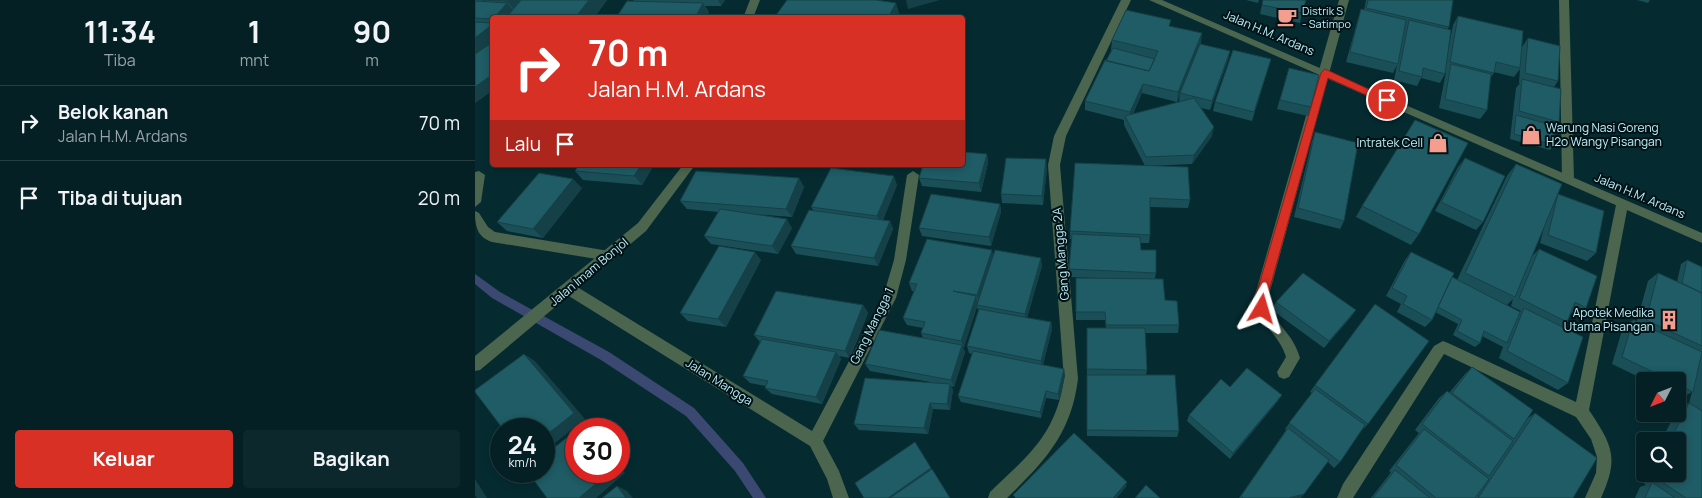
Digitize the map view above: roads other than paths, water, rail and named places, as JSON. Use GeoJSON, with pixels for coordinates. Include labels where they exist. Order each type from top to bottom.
{"type":"FeatureCollection","features":[{"type":"Feature","properties":{"kind":"street"},"geometry":{"type":"LineString","coordinates":[[750,15],[755,0]]}},
{"type":"Feature","properties":{"kind":"street","name":"Gang Mangga 2A"},"geometry":{"type":"LineString","coordinates":[[996,498],[1042,451],[1057,432],[1066,413],[1071,379],[1054,165],[1056,150],[1060,136],[1126,0]]}},
{"type":"Feature","properties":{"kind":"street","name":"Jalan H.M. Ardans"},"geometry":{"type":"LineString","coordinates":[[1154,0],[1325,73],[1622,205],[1702,238]]}},
{"type":"Feature","properties":{"kind":"street"},"geometry":{"type":"LineString","coordinates":[[1284,372],[1293,358],[1291,346],[1284,335],[1264,314],[1260,302],[1325,73],[1343,0]]}},
{"type":"Feature","properties":{"kind":"street"},"geometry":{"type":"LineString","coordinates":[[1564,0],[1568,180]]}},
{"type":"Feature","properties":{"kind":"street","name":"Jalan Imam Bonjol"},"geometry":{"type":"LineString","coordinates":[[475,365],[642,228],[688,167]]}},
{"type":"Feature","properties":{"kind":"street","name":"Gang Mangga 1"},"geometry":{"type":"LineString","coordinates":[[815,441],[889,298],[900,260],[913,174]]}},
{"type":"Feature","properties":{"kind":"street"},"geometry":{"type":"LineString","coordinates":[[475,202],[479,175]]}},
{"type":"Feature","properties":{"kind":"street"},"geometry":{"type":"LineString","coordinates":[[1581,412],[1622,205]]}},
{"type":"Feature","properties":{"kind":"street"},"geometry":{"type":"LineString","coordinates":[[475,216],[483,231],[492,237],[609,256]]}},
{"type":"Feature","properties":{"kind":"street","name":"Jalan Mangga"},"geometry":{"type":"LineString","coordinates":[[569,289],[815,441],[834,476],[841,498]]}},
{"type":"Feature","properties":{"kind":"street"},"geometry":{"type":"LineString","coordinates":[[1345,498],[1348,489],[1441,348],[1454,351],[1581,412],[1597,435],[1605,457],[1604,474],[1593,498]]}},
{"type":"Feature","properties":{"kind":"waterway"},"geometry":{"type":"LineString","coordinates":[[475,278],[496,295],[605,356],[690,412],[739,467],[760,498]]}},
{"type":"Feature","properties":{"kind":"place","name":"Distrik S - Satimpo"},"geometry":{"type":"Point","coordinates":[1287,17]}},
{"type":"Feature","properties":{"kind":"place","name":"Warung Nasi Goreng H2o Wangy Pisangan"},"geometry":{"type":"Point","coordinates":[1531,135]}},
{"type":"Feature","properties":{"kind":"place","name":"Intratek Cell"},"geometry":{"type":"Point","coordinates":[1438,143]}},
{"type":"Feature","properties":{"kind":"place","name":"Apotek Medika Utama Pisangan"},"geometry":{"type":"Point","coordinates":[1669,320]}}]}
